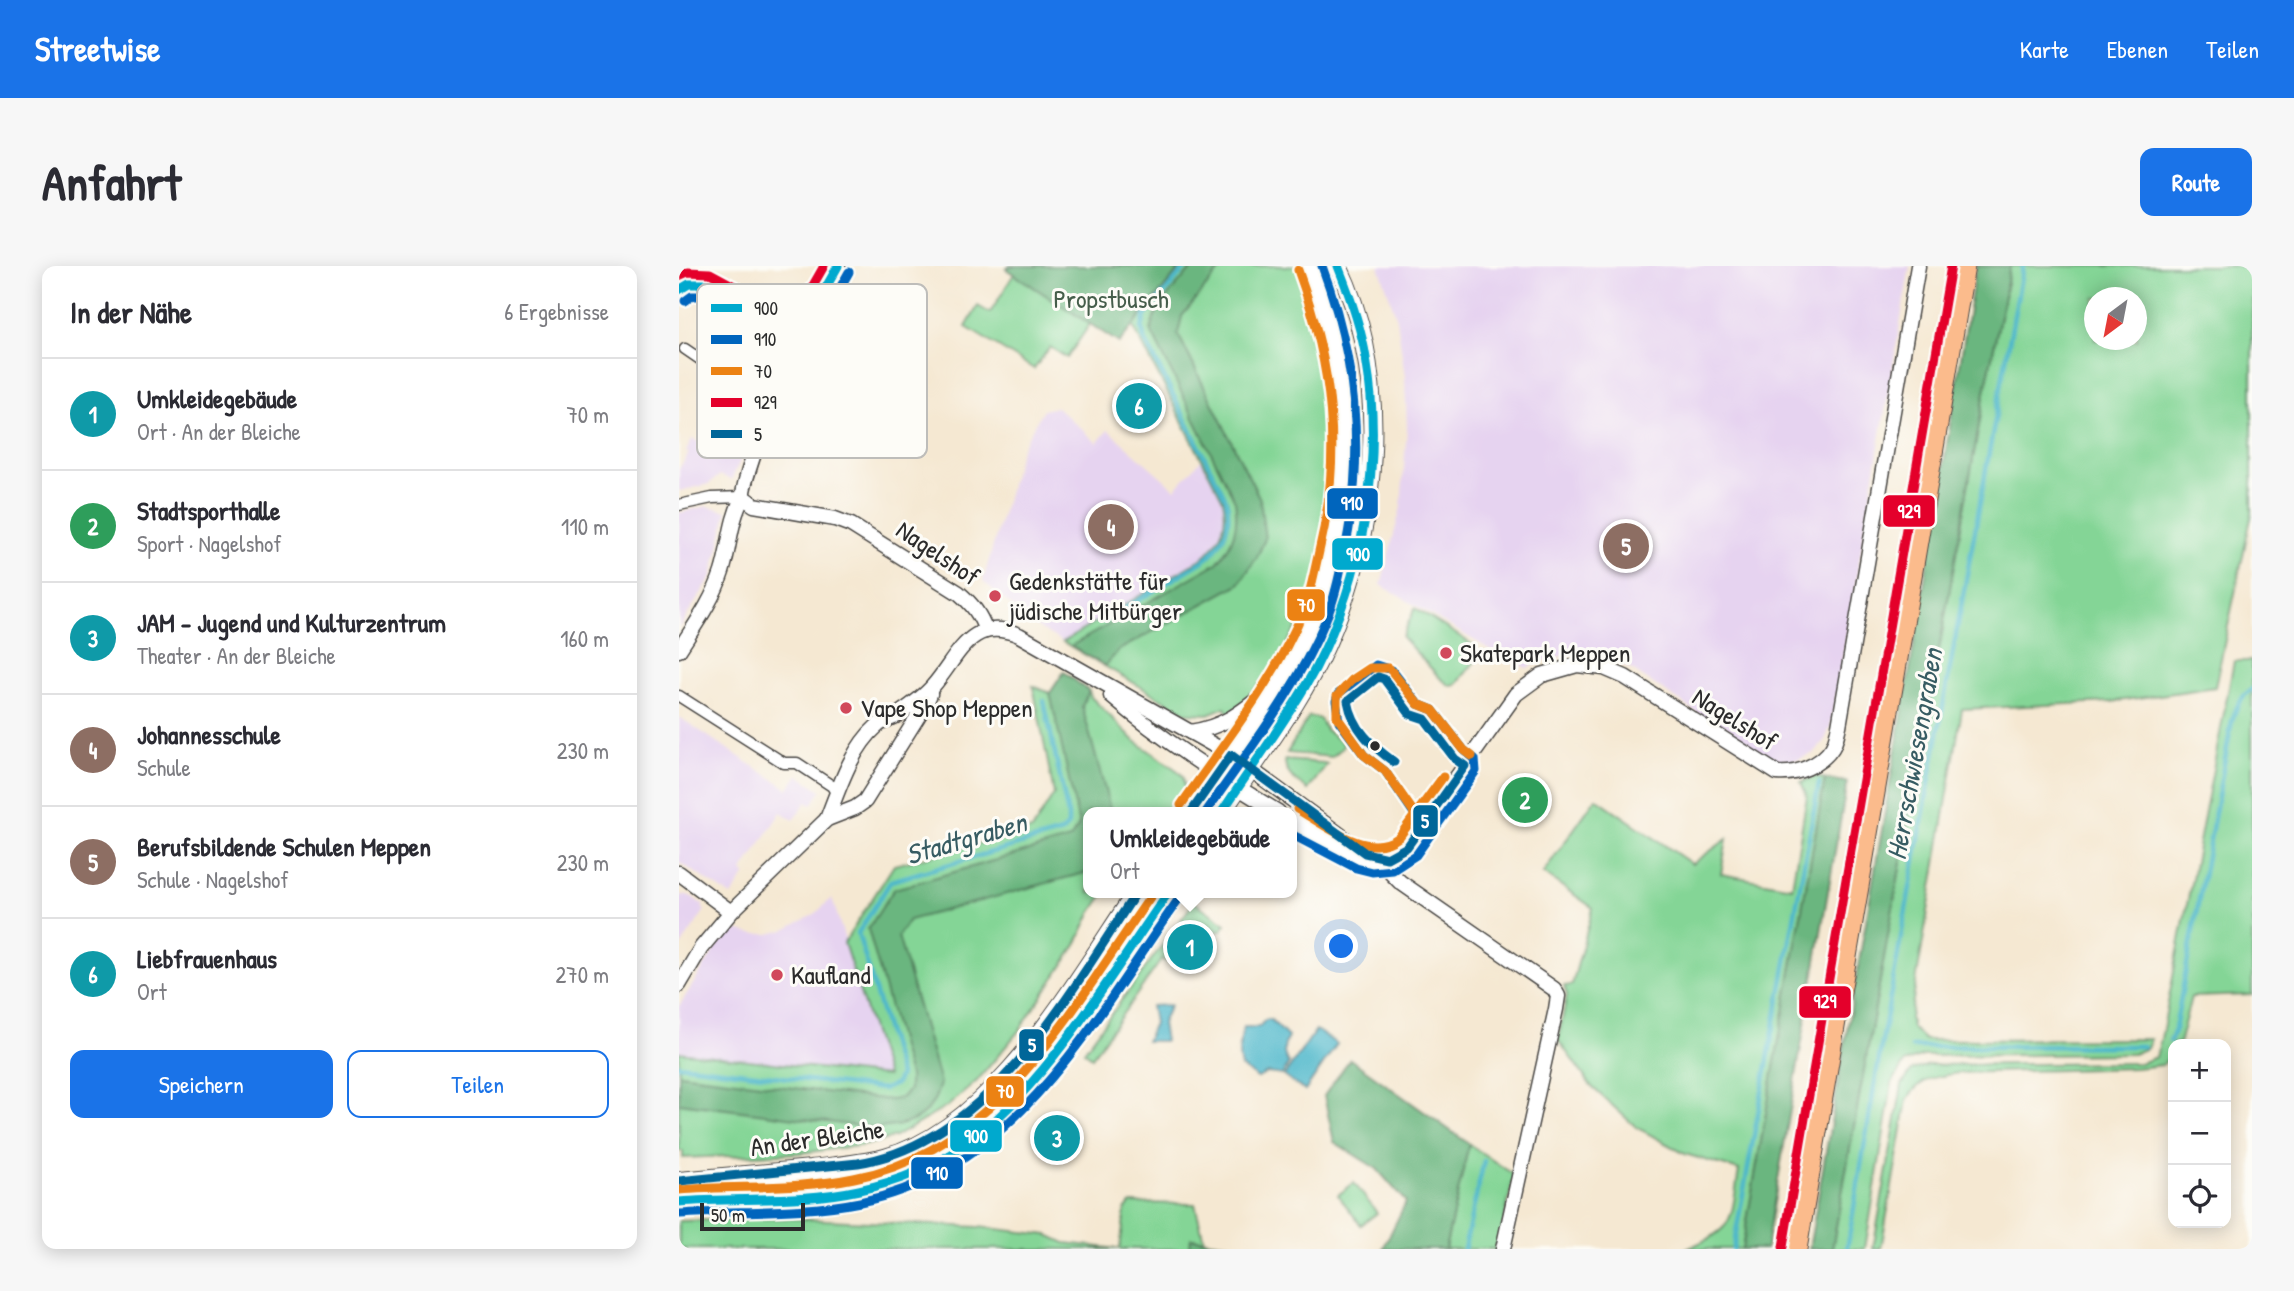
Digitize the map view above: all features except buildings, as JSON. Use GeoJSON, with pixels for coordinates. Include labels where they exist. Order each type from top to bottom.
{"type":"FeatureCollection","features":[{"type":"Feature","properties":{"kind":"highway"},"geometry":{"type":"LineString","coordinates":[[1779,1249],[1947,266]]}},
{"type":"Feature","properties":{"kind":"highway"},"geometry":{"type":"LineString","coordinates":[[1795,1249],[1963,266]]}},
{"type":"Feature","properties":{"kind":"street"},"geometry":{"type":"LineString","coordinates":[[828,284],[838,266]]}},
{"type":"Feature","properties":{"kind":"street"},"geometry":{"type":"LineString","coordinates":[[1194,807],[1282,680],[1314,617],[1332,554],[1343,491],[1345,438],[1342,383],[1320,293],[1309,266]]}},
{"type":"Feature","properties":{"kind":"street"},"geometry":{"type":"LineString","coordinates":[[1226,807],[1294,704],[1326,646],[1361,544],[1369,491],[1371,437],[1368,369],[1359,326],[1338,266]]}},
{"type":"Feature","properties":{"kind":"street","name":"Nagelshof"},"geometry":{"type":"LineString","coordinates":[[1383,860],[1395,857],[1407,847],[1516,694],[1542,675],[1577,665],[1604,668],[1625,677],[1777,773],[1802,770],[1820,761],[1833,747],[1842,713],[1918,266]]}},
{"type":"Feature","properties":{"kind":"street"},"geometry":{"type":"LineString","coordinates":[[679,290],[689,284],[697,284]]}},
{"type":"Feature","properties":{"kind":"street"},"geometry":{"type":"LineString","coordinates":[[685,349],[697,357]]}},
{"type":"Feature","properties":{"kind":"street"},"geometry":{"type":"LineString","coordinates":[[679,650],[707,606],[722,572],[735,513],[743,498],[743,485],[753,458]]}},
{"type":"Feature","properties":{"kind":"street"},"geometry":{"type":"LineString","coordinates":[[679,505],[712,498],[743,498]]}},
{"type":"Feature","properties":{"kind":"street","name":"Nagelshof"},"geometry":{"type":"LineString","coordinates":[[743,498],[754,505],[835,519],[851,525],[959,593],[971,603],[982,619],[986,631]]}},
{"type":"Feature","properties":{"kind":"street"},"geometry":{"type":"LineString","coordinates":[[827,819],[845,774],[868,735],[879,724],[915,703],[933,685],[962,644],[974,636],[996,628],[1019,635],[1230,755],[1365,853],[1383,860],[1389,872],[1400,882],[1549,985],[1557,996],[1503,1249]]}},
{"type":"Feature","properties":{"kind":"street"},"geometry":{"type":"LineString","coordinates":[[1086,674],[1138,719],[1270,807]]}},
{"type":"Feature","properties":{"kind":"street"},"geometry":{"type":"LineString","coordinates":[[1189,732],[1211,729],[1228,722],[1282,680]]}},
{"type":"Feature","properties":{"kind":"street"},"geometry":{"type":"LineString","coordinates":[[679,985],[701,948],[731,912],[827,819],[865,801],[925,705],[933,685]]}},
{"type":"Feature","properties":{"kind":"street"},"geometry":{"type":"LineString","coordinates":[[679,696],[783,763],[797,763],[832,786],[837,794]]}},
{"type":"Feature","properties":{"kind":"street"},"geometry":{"type":"LineString","coordinates":[[1297,823],[1355,854],[1370,860],[1383,860]]}},
{"type":"Feature","properties":{"kind":"street"},"geometry":{"type":"LineString","coordinates":[[679,873],[731,912]]}},
{"type":"Feature","properties":{"kind":"street","name":"An der Bleiche"},"geometry":{"type":"LineString","coordinates":[[679,1181],[854,1164],[886,1158],[915,1147],[951,1124],[1006,1074],[1054,1013],[1133,898]]}},
{"type":"Feature","properties":{"kind":"street","name":"An der Bleiche"},"geometry":{"type":"LineString","coordinates":[[679,1202],[787,1198],[858,1190],[931,1166],[963,1147],[1012,1107],[1049,1062],[1164,898]]}},
{"type":"Feature","properties":{"kind":"shaded area"},"geometry":{"type":"Polygon","coordinates":[[[1379,266],[1910,266],[1831,725],[1824,742],[1814,753],[1785,764],[1773,762],[1608,657],[1576,653],[1548,659],[1527,668],[1504,658],[1381,585],[1401,507],[1407,428],[1405,377],[1397,319],[1379,266]]]}},
{"type":"Feature","properties":{"kind":"shaded area"},"geometry":{"type":"Polygon","coordinates":[[[1057,407],[1097,443],[1108,430],[1175,489],[1202,459],[1223,500],[1225,516],[1218,542],[1201,559],[1063,642],[1035,626],[983,581],[1021,449],[1043,410],[1057,407]]]}},
{"type":"Feature","properties":{"kind":"shaded area"},"geometry":{"type":"Polygon","coordinates":[[[692,439],[697,441],[697,458],[741,459],[731,480],[720,475],[709,484],[679,491],[679,469],[689,453],[686,452],[692,439]]]}},
{"type":"Feature","properties":{"kind":"shaded area"},"geometry":{"type":"Polygon","coordinates":[[[707,506],[727,511],[721,539],[712,576],[679,628],[679,513],[707,506]]]}},
{"type":"Feature","properties":{"kind":"shaded area"},"geometry":{"type":"Polygon","coordinates":[[[679,717],[788,789],[798,775],[821,790],[812,805],[806,802],[794,820],[781,812],[742,872],[746,874],[731,896],[679,862],[679,717]]]}},
{"type":"Feature","properties":{"kind":"shaded area"},"geometry":{"type":"Polygon","coordinates":[[[679,894],[685,894],[704,905],[702,908],[705,910],[679,949],[679,894]]]}},
{"type":"Feature","properties":{"kind":"shaded area","name":"Kaufland"},"geometry":{"type":"Polygon","coordinates":[[[832,898],[887,1076],[679,1052],[679,1006],[729,928],[751,934],[769,934],[785,930],[815,914],[832,898]]]}},
{"type":"Feature","properties":{"kind":"green space","name":"Propstbusch"},"geometry":{"type":"Polygon","coordinates":[[[1010,266],[1182,266],[1119,343],[1006,269],[1010,266]]]}},
{"type":"Feature","properties":{"kind":"green space"},"geometry":{"type":"Polygon","coordinates":[[[1182,266],[1301,266],[1320,316],[1337,410],[1336,491],[1325,552],[1305,613],[1273,669],[1229,715],[1225,707],[1208,714],[1186,713],[1063,642],[1201,559],[1218,540],[1224,526],[1223,500],[1133,326],[1182,266]]]}},
{"type":"Feature","properties":{"kind":"green space"},"geometry":{"type":"Polygon","coordinates":[[[1194,266],[1223,266],[1182,316],[1178,334],[1260,499],[1265,539],[1239,584],[1119,650],[1105,666],[1071,646],[1217,563],[1234,534],[1235,501],[1151,331],[1161,304],[1194,266]]]}},
{"type":"Feature","properties":{"kind":"green space"},"geometry":{"type":"Polygon","coordinates":[[[1976,266],[2010,266],[1984,397],[1832,1249],[1809,1249],[1917,628],[1976,266]]]}},
{"type":"Feature","properties":{"kind":"green space"},"geometry":{"type":"Polygon","coordinates":[[[2010,266],[2252,266],[2252,513],[2215,687],[2111,702],[1962,709],[1910,1018],[1912,1028],[1925,1040],[2151,1039],[2147,1048],[2133,1054],[1923,1056],[1904,1063],[1892,1083],[1865,1249],[1832,1249],[1984,397],[2010,266]]]}},
{"type":"Feature","properties":{"kind":"green space"},"geometry":{"type":"Polygon","coordinates":[[[1014,274],[1090,324],[1067,358],[1050,347],[1034,369],[966,327],[978,306],[990,313],[1014,274]]]}},
{"type":"Feature","properties":{"kind":"green space","name":"Skatepark Meppen"},"geometry":{"type":"Polygon","coordinates":[[[1415,608],[1475,646],[1477,659],[1456,685],[1450,686],[1439,677],[1402,637],[1415,608]]]}},
{"type":"Feature","properties":{"kind":"green space"},"geometry":{"type":"Polygon","coordinates":[[[2234,661],[2252,661],[2252,995],[2191,997],[2180,1039],[2168,1039],[2168,1059],[2162,1065],[1959,1073],[1936,1077],[1917,1087],[1907,1100],[1881,1249],[1873,1249],[1902,1085],[1912,1070],[1929,1065],[2140,1063],[2156,1057],[2234,661]]]}},
{"type":"Feature","properties":{"kind":"green space"},"geometry":{"type":"Polygon","coordinates":[[[1064,672],[1089,691],[1091,697],[1135,741],[1178,771],[1183,776],[1185,789],[1174,807],[1083,807],[1083,898],[1102,898],[1091,913],[1075,947],[1018,1032],[977,1081],[948,1106],[895,1137],[866,1145],[801,1153],[683,1158],[683,1151],[679,1151],[679,1052],[887,1076],[844,943],[894,865],[1032,830],[1054,794],[1033,686],[1050,693],[1064,672]]]}},
{"type":"Feature","properties":{"kind":"green space"},"geometry":{"type":"Polygon","coordinates":[[[1064,672],[1089,691],[1082,706],[1110,807],[1083,807],[1083,873],[909,920],[898,936],[940,1083],[925,1113],[898,1126],[874,1128],[679,1103],[679,1074],[891,1100],[901,1098],[909,1090],[909,1076],[868,929],[894,889],[1070,839],[1079,825],[1050,693],[1064,672]]]}},
{"type":"Feature","properties":{"kind":"green space"},"geometry":{"type":"Polygon","coordinates":[[[1309,716],[1320,719],[1326,730],[1343,743],[1343,747],[1332,757],[1287,753],[1309,716]]]}},
{"type":"Feature","properties":{"kind":"green space"},"geometry":{"type":"Polygon","coordinates":[[[1285,760],[1327,764],[1308,790],[1289,774],[1285,760]]]}},
{"type":"Feature","properties":{"kind":"green space"},"geometry":{"type":"Polygon","coordinates":[[[1816,776],[1825,779],[1742,1249],[1686,1249],[1715,1235],[1728,1221],[1739,1170],[1685,1154],[1636,1127],[1592,1087],[1558,1040],[1567,995],[1564,986],[1572,985],[1593,908],[1543,873],[1596,798],[1692,864],[1727,839],[1721,874],[1792,887],[1807,796],[1801,782],[1816,776]]]}},
{"type":"Feature","properties":{"kind":"green space"},"geometry":{"type":"Polygon","coordinates":[[[1825,779],[1847,782],[1766,1249],[1742,1249],[1825,779]]]}},
{"type":"Feature","properties":{"kind":"green space"},"geometry":{"type":"Polygon","coordinates":[[[1194,902],[1226,924],[1221,931],[1212,932],[1197,922],[1168,963],[1162,959],[1092,1057],[1084,1051],[1194,902]]]}},
{"type":"Feature","properties":{"kind":"green space"},"geometry":{"type":"Polygon","coordinates":[[[1350,1059],[1469,1144],[1445,1249],[1383,1249],[1406,1202],[1377,1169],[1334,1142],[1324,1096],[1350,1059]]]}},
{"type":"Feature","properties":{"kind":"green space"},"geometry":{"type":"Polygon","coordinates":[[[1469,1144],[1514,1175],[1498,1249],[1445,1249],[1469,1144]]]}},
{"type":"Feature","properties":{"kind":"green space"},"geometry":{"type":"Polygon","coordinates":[[[1354,1183],[1377,1213],[1361,1225],[1338,1195],[1354,1183]]]}},
{"type":"Feature","properties":{"kind":"green space"},"geometry":{"type":"Polygon","coordinates":[[[1131,1203],[1195,1204],[1204,1240],[1191,1238],[1190,1249],[1120,1249],[1125,1210],[1131,1203]]]}},
{"type":"Feature","properties":{"kind":"green space"},"geometry":{"type":"Polygon","coordinates":[[[782,1218],[979,1227],[1048,1235],[1065,1243],[1118,1249],[679,1249],[679,1221],[782,1218]]]}},
{"type":"Feature","properties":{"kind":"green space"},"geometry":{"type":"Polygon","coordinates":[[[1191,1238],[1265,1249],[1190,1249],[1191,1238]]]}},
{"type":"Feature","properties":{"kind":"water"},"geometry":{"type":"Polygon","coordinates":[[[1170,1005],[1162,1023],[1165,1041],[1146,1041],[1154,1023],[1151,1006],[1170,1005]]]}},
{"type":"Feature","properties":{"kind":"water"},"geometry":{"type":"Polygon","coordinates":[[[1270,1019],[1288,1037],[1284,1051],[1289,1063],[1282,1075],[1267,1073],[1258,1078],[1241,1067],[1240,1042],[1244,1027],[1259,1027],[1265,1020],[1270,1019]]]}},
{"type":"Feature","properties":{"kind":"water"},"geometry":{"type":"Polygon","coordinates":[[[1316,1030],[1337,1044],[1305,1091],[1284,1076],[1316,1030]]]}},
{"type":"Feature","properties":{"kind":"waterway","name":"Stadtgraben"},"geometry":{"type":"LineString","coordinates":[[1104,621],[1203,561],[1221,541],[1227,525],[1226,499],[1144,338],[1142,328],[1145,316],[1187,266]]}},
{"type":"Feature","properties":{"kind":"waterway","name":"Herrschwiesengraben"},"geometry":{"type":"LineString","coordinates":[[1847,1249],[1881,1047],[2023,266]]}},
{"type":"Feature","properties":{"kind":"waterway"},"geometry":{"type":"LineString","coordinates":[[2171,1039],[2175,1029],[2232,721],[2239,703],[2252,689]]}},
{"type":"Feature","properties":{"kind":"waterway","name":"Stadtgraben"},"geometry":{"type":"LineString","coordinates":[[679,1065],[884,1089],[896,1084],[900,1075],[858,933],[891,881],[1062,832],[1068,825],[1044,701]]}},
{"type":"Feature","properties":{"kind":"waterway"},"geometry":{"type":"LineString","coordinates":[[1733,1249],[1819,783]]}},
{"type":"Feature","properties":{"kind":"waterway"},"geometry":{"type":"LineString","coordinates":[[1912,1047],[2143,1046]]}},
{"type":"Feature","properties":{"kind":"waterway"},"geometry":{"type":"LineString","coordinates":[[1464,1249],[1484,1161]]}},
{"type":"Feature","properties":{"kind":"transit line","name":"929"},"geometry":{"type":"LineString","coordinates":[[814,284],[824,266]]}},
{"type":"Feature","properties":{"kind":"transit line","name":"900"},"geometry":{"type":"LineString","coordinates":[[828,284],[838,266]]}},
{"type":"Feature","properties":{"kind":"transit line","name":"910"},"geometry":{"type":"LineString","coordinates":[[1209,807],[1287,694],[1314,645],[1329,612],[1350,525],[1356,450],[1355,413],[1344,339],[1322,266]]}},
{"type":"Feature","properties":{"kind":"transit line","name":"900"},"geometry":{"type":"LineString","coordinates":[[1225,807],[1305,688],[1332,633],[1357,557],[1370,477],[1371,397],[1361,334],[1338,266]]}},
{"type":"Feature","properties":{"kind":"transit line","name":"929"},"geometry":{"type":"LineString","coordinates":[[1783,1247],[1951,266]]}},
{"type":"Feature","properties":{"kind":"transit line","name":"70"},"geometry":{"type":"LineString","coordinates":[[1181,805],[1249,709],[1280,659],[1305,607],[1318,556],[1330,483],[1331,412],[1319,341],[1298,270]]}},
{"type":"Feature","properties":{"kind":"transit line","name":"929"},"geometry":{"type":"LineString","coordinates":[[679,276],[688,272],[710,273],[730,284]]}},
{"type":"Feature","properties":{"kind":"transit line","name":"910"},"geometry":{"type":"LineString","coordinates":[[842,284],[849,272]]}},
{"type":"Feature","properties":{"kind":"transit line","name":"900"},"geometry":{"type":"LineString","coordinates":[[679,290],[689,284],[697,284]]}},
{"type":"Feature","properties":{"kind":"transit line","name":"900"},"geometry":{"type":"LineString","coordinates":[[697,284],[705,284]]}},
{"type":"Feature","properties":{"kind":"transit line","name":"910"},"geometry":{"type":"LineString","coordinates":[[685,301],[697,296]]}},
{"type":"Feature","properties":{"kind":"transit line","name":"910"},"geometry":{"type":"LineString","coordinates":[[1297,837],[1356,868],[1372,872],[1393,870],[1416,855],[1476,771],[1475,759],[1464,750],[1433,710],[1418,704],[1392,670],[1376,665],[1338,694],[1336,701],[1339,721],[1364,755],[1385,771],[1415,815]]}},
{"type":"Feature","properties":{"kind":"transit line","name":"70"},"geometry":{"type":"LineString","coordinates":[[1416,821],[1413,811],[1385,771],[1364,755],[1337,717],[1337,696],[1352,680],[1370,668],[1389,668],[1418,704],[1433,710],[1464,750],[1472,756]]}},
{"type":"Feature","properties":{"kind":"transit line","name":"5"},"geometry":{"type":"LineString","coordinates":[[1195,807],[1231,755],[1365,853],[1387,858],[1407,847],[1465,766],[1455,759],[1425,719],[1410,714],[1384,679],[1378,677],[1348,701],[1354,720],[1365,736],[1394,762]]}},
{"type":"Feature","properties":{"kind":"transit line","name":"70"},"geometry":{"type":"LineString","coordinates":[[1297,809],[1333,831],[1360,843],[1387,843],[1399,837],[1443,777]]}},
{"type":"Feature","properties":{"kind":"transit line","name":"5"},"geometry":{"type":"LineString","coordinates":[[679,1181],[858,1163],[905,1150],[948,1126],[986,1095],[1021,1058],[1053,1018],[1133,898]]}},
{"type":"Feature","properties":{"kind":"transit line","name":"70"},"geometry":{"type":"LineString","coordinates":[[679,1190],[789,1186],[854,1178],[906,1162],[952,1137],[992,1105],[1029,1067],[1062,1025],[1150,898]]}},
{"type":"Feature","properties":{"kind":"transit line","name":"900"},"geometry":{"type":"LineString","coordinates":[[679,1202],[837,1194],[901,1178],[954,1152],[996,1120],[1050,1061],[1076,1028],[1165,898]]}},
{"type":"Feature","properties":{"kind":"transit line","name":"910"},"geometry":{"type":"LineString","coordinates":[[680,1214],[793,1210],[860,1202],[915,1185],[964,1158],[1007,1124],[1046,1084],[1115,993],[1178,900]]}},
{"type":"Feature","properties":{"kind":"place","name":"Liebfrauenhaus"},"geometry":{"type":"Point","coordinates":[1139,406]}},
{"type":"Feature","properties":{"kind":"place","name":"Johannesschule"},"geometry":{"type":"Point","coordinates":[1111,527]}},
{"type":"Feature","properties":{"kind":"place","name":"Berufsbildende Schulen Meppen"},"geometry":{"type":"Point","coordinates":[1626,546]}},
{"type":"Feature","properties":{"kind":"place","name":"Gedenkstätte für jüdische Mitbürger"},"geometry":{"type":"Point","coordinates":[995,596]}},
{"type":"Feature","properties":{"kind":"place","name":"Skatepark Meppen"},"geometry":{"type":"Point","coordinates":[1446,653]}},
{"type":"Feature","properties":{"kind":"place","name":"Vape Shop Meppen"},"geometry":{"type":"Point","coordinates":[846,708]}},
{"type":"Feature","properties":{"kind":"place","name":"Stadtsporthalle"},"geometry":{"type":"Point","coordinates":[1525,800]}},
{"type":"Feature","properties":{"kind":"place","name":"Umkleidegebäude"},"geometry":{"type":"Point","coordinates":[1190,947]}},
{"type":"Feature","properties":{"kind":"place","name":"Kaufland"},"geometry":{"type":"Point","coordinates":[777,975]}},
{"type":"Feature","properties":{"kind":"place","name":"JAM - Jugend und Kulturzentrum"},"geometry":{"type":"Point","coordinates":[1057,1138]}}]}
